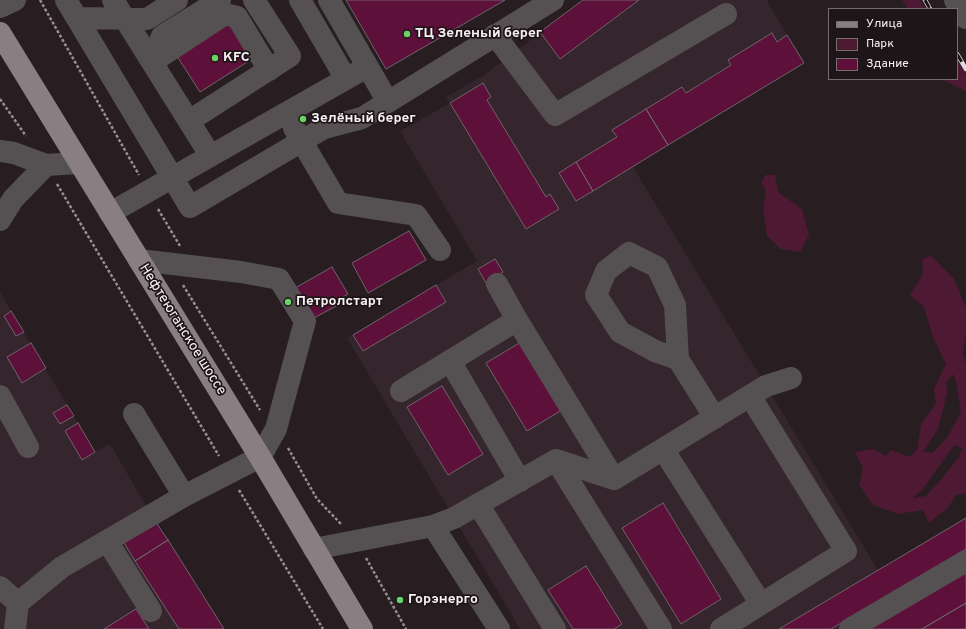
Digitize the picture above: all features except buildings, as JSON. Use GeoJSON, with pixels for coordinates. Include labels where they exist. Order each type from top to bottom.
{"type":"FeatureCollection","features":[{"type":"Feature","properties":{"kind":"main road","name":"Нефтеюганское шоссе"},"geometry":{"type":"LineString","coordinates":[[0,33],[260,457],[362,629]]}},
{"type":"Feature","properties":{"kind":"lane"},"geometry":{"type":"LineString","coordinates":[[0,8],[15,0]]}},
{"type":"Feature","properties":{"kind":"lane"},"geometry":{"type":"LineString","coordinates":[[113,0],[210,155]]}},
{"type":"Feature","properties":{"kind":"lane"},"geometry":{"type":"LineString","coordinates":[[72,9],[125,20],[148,19],[177,0]]}},
{"type":"Feature","properties":{"kind":"lane"},"geometry":{"type":"LineString","coordinates":[[152,62],[162,36],[220,0]]}},
{"type":"Feature","properties":{"kind":"lane"},"geometry":{"type":"LineString","coordinates":[[189,121],[290,56],[254,0]]}},
{"type":"Feature","properties":{"kind":"lane"},"geometry":{"type":"LineString","coordinates":[[300,0],[346,78]]}},
{"type":"Feature","properties":{"kind":"lane"},"geometry":{"type":"LineString","coordinates":[[329,0],[366,67],[388,102]]}},
{"type":"Feature","properties":{"kind":"lane"},"geometry":{"type":"LineString","coordinates":[[72,9],[190,207],[324,128],[362,118],[553,0]]}},
{"type":"Feature","properties":{"kind":"lane"},"geometry":{"type":"LineString","coordinates":[[955,0],[966,18]]}},
{"type":"Feature","properties":{"kind":"lane"},"geometry":{"type":"LineString","coordinates":[[152,62],[225,14],[237,17],[269,70]]}},
{"type":"Feature","properties":{"kind":"lane"},"geometry":{"type":"LineString","coordinates":[[495,35],[554,115],[726,14]]}},
{"type":"Feature","properties":{"kind":"lane"},"geometry":{"type":"LineString","coordinates":[[110,213],[366,67]]}},
{"type":"Feature","properties":{"kind":"lane"},"geometry":{"type":"LineString","coordinates":[[286,113],[300,141],[338,203],[416,215],[440,250]]}},
{"type":"Feature","properties":{"kind":"lane"},"geometry":{"type":"LineString","coordinates":[[5,154],[46,165],[79,163]]}},
{"type":"Feature","properties":{"kind":"lane"},"geometry":{"type":"LineString","coordinates":[[0,220],[13,199],[46,165]]}},
{"type":"Feature","properties":{"kind":"lane"},"geometry":{"type":"LineString","coordinates":[[678,359],[655,351],[620,332],[596,296],[606,271],[629,253],[657,267],[675,305],[678,359],[715,418]]}},
{"type":"Feature","properties":{"kind":"lane"},"geometry":{"type":"LineString","coordinates":[[15,629],[18,603],[62,567],[184,496],[228,472],[260,457],[276,429],[305,321],[280,279],[241,272],[139,260]]}},
{"type":"Feature","properties":{"kind":"lane"},"geometry":{"type":"LineString","coordinates":[[497,284],[517,320],[614,479]]}},
{"type":"Feature","properties":{"kind":"lane"},"geometry":{"type":"LineString","coordinates":[[401,391],[517,320]]}},
{"type":"Feature","properties":{"kind":"lane"},"geometry":{"type":"LineString","coordinates":[[450,361],[520,480]]}},
{"type":"Feature","properties":{"kind":"lane"},"geometry":{"type":"LineString","coordinates":[[314,549],[433,526],[454,518],[556,460],[614,479],[766,386],[791,378]]}},
{"type":"Feature","properties":{"kind":"lane"},"geometry":{"type":"LineString","coordinates":[[0,396],[28,447]]}},
{"type":"Feature","properties":{"kind":"lane"},"geometry":{"type":"LineString","coordinates":[[720,629],[846,551],[750,396]]}},
{"type":"Feature","properties":{"kind":"lane"},"geometry":{"type":"LineString","coordinates":[[134,414],[184,496]]}},
{"type":"Feature","properties":{"kind":"lane"},"geometry":{"type":"LineString","coordinates":[[663,450],[761,604]]}},
{"type":"Feature","properties":{"kind":"lane"},"geometry":{"type":"LineString","coordinates":[[556,460],[662,629]]}},
{"type":"Feature","properties":{"kind":"lane"},"geometry":{"type":"LineString","coordinates":[[478,504],[555,629]]}},
{"type":"Feature","properties":{"kind":"lane"},"geometry":{"type":"LineString","coordinates":[[433,526],[499,629]]}},
{"type":"Feature","properties":{"kind":"lane"},"geometry":{"type":"LineString","coordinates":[[107,541],[151,611]]}},
{"type":"Feature","properties":{"kind":"lane"},"geometry":{"type":"LineString","coordinates":[[850,629],[966,561]]}},
{"type":"Feature","properties":{"kind":"lane"},"geometry":{"type":"LineString","coordinates":[[0,587],[18,603]]}},
{"type":"Feature","properties":{"kind":"path"},"geometry":{"type":"LineString","coordinates":[[40,0],[182,249],[179,264],[181,281],[260,410],[276,429],[317,499],[357,540],[406,629]]}},
{"type":"Feature","properties":{"kind":"path"},"geometry":{"type":"LineString","coordinates":[[0,99],[46,165],[323,629]]}},
{"type":"Feature","properties":{"kind":"shaded area"},"geometry":{"type":"Polygon","coordinates":[[[583,0],[768,0],[768,3],[804,63],[633,167],[878,570],[966,518],[966,629],[520,629],[347,338],[477,261],[400,131],[450,103],[446,97],[483,76],[583,0]]]}},
{"type":"Feature","properties":{"kind":"shaded area"},"geometry":{"type":"Polygon","coordinates":[[[0,292],[95,452],[110,444],[155,521],[224,629],[0,629],[0,292]]]}},
{"type":"Feature","properties":{"kind":"green space"},"geometry":{"type":"Polygon","coordinates":[[[902,0],[920,0],[925,8],[907,8],[902,0]]]}},
{"type":"Feature","properties":{"kind":"green space"},"geometry":{"type":"Polygon","coordinates":[[[958,62],[966,75],[966,91],[945,81],[958,80],[958,62]]]}},
{"type":"Feature","properties":{"kind":"green space"},"geometry":{"type":"Polygon","coordinates":[[[766,175],[775,175],[778,192],[802,209],[809,235],[800,252],[781,249],[767,236],[763,208],[766,190],[761,183],[766,175]]]}},
{"type":"Feature","properties":{"kind":"green space"},"geometry":{"type":"Polygon","coordinates":[[[931,256],[954,279],[966,308],[966,333],[963,353],[966,366],[966,493],[956,495],[948,508],[929,523],[923,510],[898,514],[873,505],[859,485],[863,468],[855,452],[873,449],[886,456],[891,450],[910,457],[917,449],[921,425],[936,403],[934,389],[946,364],[933,337],[924,307],[910,295],[923,274],[922,259],[931,256]],[[953,374],[946,383],[947,393],[938,429],[923,452],[933,453],[947,438],[961,412],[956,381],[953,374]],[[954,445],[922,490],[913,498],[926,496],[959,457],[962,448],[954,445]]]}},
{"type":"Feature","properties":{"kind":"railway"},"geometry":{"type":"LineString","coordinates":[[925,0],[929,8]]}},
{"type":"Feature","properties":{"kind":"railway"},"geometry":{"type":"LineString","coordinates":[[958,56],[966,69]]}},
{"type":"Feature","properties":{"kind":"place","name":"ТЦ Зеленый берег"},"geometry":{"type":"Point","coordinates":[407,34]}},
{"type":"Feature","properties":{"kind":"place","name":"KFC"},"geometry":{"type":"Point","coordinates":[215,58]}},
{"type":"Feature","properties":{"kind":"place","name":"Зелёный берег"},"geometry":{"type":"Point","coordinates":[303,119]}},
{"type":"Feature","properties":{"kind":"place","name":"Петролстарт"},"geometry":{"type":"Point","coordinates":[288,302]}},
{"type":"Feature","properties":{"kind":"place","name":"Горэнерго"},"geometry":{"type":"Point","coordinates":[400,600]}}]}
